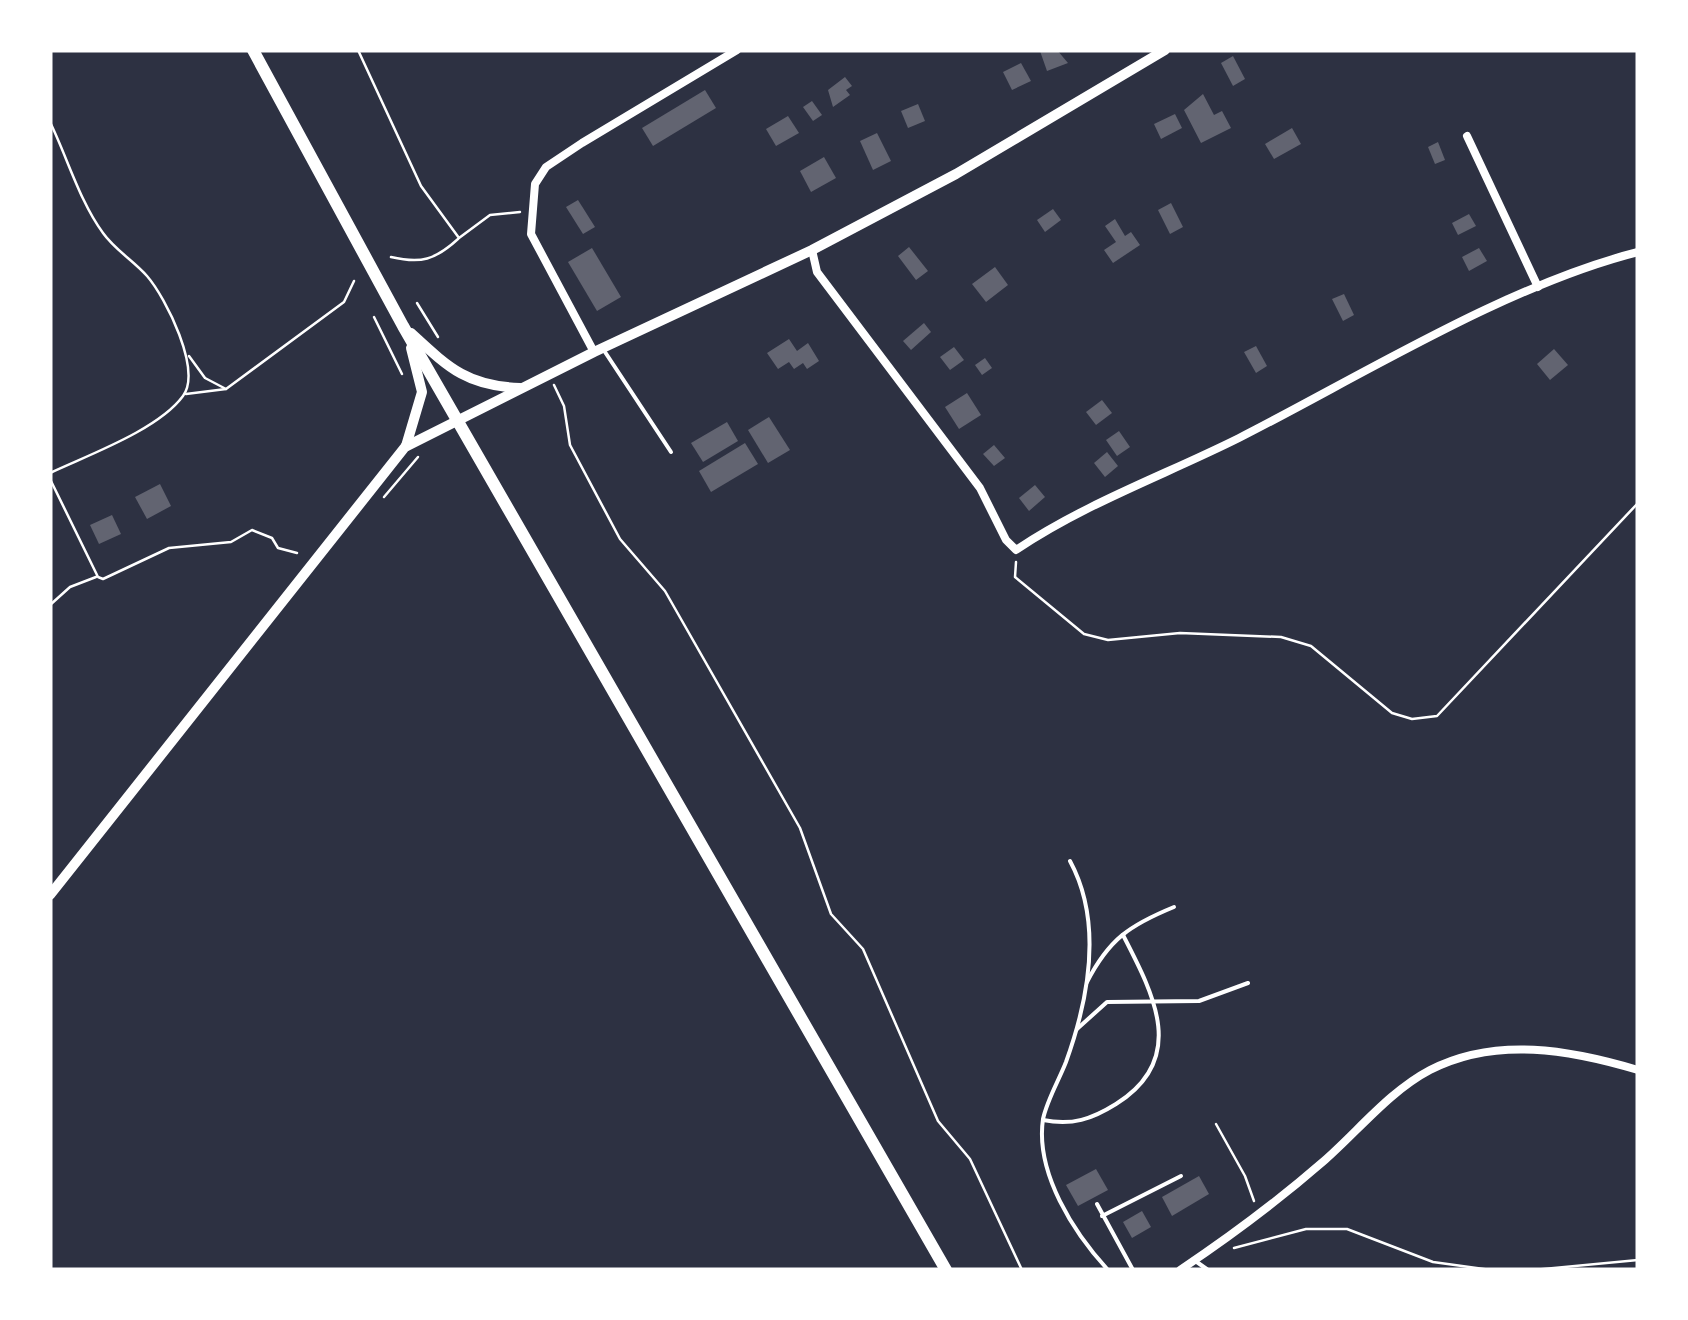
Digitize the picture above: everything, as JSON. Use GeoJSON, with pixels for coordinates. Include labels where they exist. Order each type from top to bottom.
{"type":"FeatureCollection","features":[{"type":"Feature","properties":{"kind":"main road"},"geometry":{"type":"LineString","coordinates":[[254,50],[404,326],[946,1270]]}},
{"type":"Feature","properties":{"kind":"street"},"geometry":{"type":"LineString","coordinates":[[598,350],[531,234],[530,212],[536,184],[546,167],[737,50]]}},
{"type":"Feature","properties":{"kind":"street"},"geometry":{"type":"LineString","coordinates":[[405,448],[598,350],[812,250],[956,174],[1166,50]]}},
{"type":"Feature","properties":{"kind":"street"},"geometry":{"type":"LineString","coordinates":[[1467,136],[1538,287]]}},
{"type":"Feature","properties":{"kind":"street"},"geometry":{"type":"LineString","coordinates":[[812,250],[818,272],[980,488],[1006,540],[1016,550],[1072,516],[1235,440],[1538,287],[1638,252]]}},
{"type":"Feature","properties":{"kind":"street"},"geometry":{"type":"LineString","coordinates":[[404,326],[441,361],[474,383],[522,388]]}},
{"type":"Feature","properties":{"kind":"street"},"geometry":{"type":"LineString","coordinates":[[50,896],[405,448],[422,392],[404,326]]}},
{"type":"Feature","properties":{"kind":"street"},"geometry":{"type":"LineString","coordinates":[[1180,1270],[1259,1216],[1396,1094],[1431,1070],[1478,1054],[1524,1048],[1581,1053],[1638,1070]]}},
{"type":"Feature","properties":{"kind":"lane"},"geometry":{"type":"LineString","coordinates":[[598,350],[671,452]]}},
{"type":"Feature","properties":{"kind":"lane"},"geometry":{"type":"LineString","coordinates":[[1070,861],[1084,888],[1090,913],[1085,986],[1077,1029],[1043,1120],[1052,1186],[1088,1250],[1108,1270]]}},
{"type":"Feature","properties":{"kind":"lane"},"geometry":{"type":"LineString","coordinates":[[1085,986],[1104,948],[1174,907]]}},
{"type":"Feature","properties":{"kind":"lane"},"geometry":{"type":"LineString","coordinates":[[1043,1120],[1063,1124],[1095,1118],[1138,1090],[1160,1054],[1152,1001],[1123,935]]}},
{"type":"Feature","properties":{"kind":"lane"},"geometry":{"type":"LineString","coordinates":[[1077,1029],[1107,1002],[1199,1001],[1248,983]]}},
{"type":"Feature","properties":{"kind":"lane"},"geometry":{"type":"LineString","coordinates":[[1102,1216],[1181,1176]]}},
{"type":"Feature","properties":{"kind":"lane"},"geometry":{"type":"LineString","coordinates":[[1097,1204],[1133,1270]]}},
{"type":"Feature","properties":{"kind":"lane"},"geometry":{"type":"LineString","coordinates":[[1194,1260],[1208,1270]]}},
{"type":"Feature","properties":{"kind":"path"},"geometry":{"type":"LineString","coordinates":[[358,50],[420,186],[459,238]]}},
{"type":"Feature","properties":{"kind":"path"},"geometry":{"type":"LineString","coordinates":[[50,122],[102,233],[150,280],[188,354],[205,378],[226,389]]}},
{"type":"Feature","properties":{"kind":"path"},"geometry":{"type":"LineString","coordinates":[[391,257],[418,264],[441,254],[490,215],[530,212]]}},
{"type":"Feature","properties":{"kind":"path"},"geometry":{"type":"LineString","coordinates":[[98,577],[50,476],[131,434],[184,394],[226,389],[344,302],[354,281]]}},
{"type":"Feature","properties":{"kind":"path"},"geometry":{"type":"LineString","coordinates":[[417,303],[437,336]]}},
{"type":"Feature","properties":{"kind":"path"},"geometry":{"type":"LineString","coordinates":[[374,317],[402,374]]}},
{"type":"Feature","properties":{"kind":"path"},"geometry":{"type":"LineString","coordinates":[[184,394],[188,354]]}},
{"type":"Feature","properties":{"kind":"path"},"geometry":{"type":"LineString","coordinates":[[549,375],[564,406],[570,445],[620,539],[665,590],[800,828],[831,914],[863,949],[938,1120],[970,1159],[1022,1270]]}},
{"type":"Feature","properties":{"kind":"path"},"geometry":{"type":"LineString","coordinates":[[376,507],[428,450]]}},
{"type":"Feature","properties":{"kind":"path"},"geometry":{"type":"LineString","coordinates":[[1016,550],[1015,578],[1084,634],[1108,640],[1180,632],[1281,637],[1311,646],[1392,713],[1412,718],[1437,716],[1638,503]]}},
{"type":"Feature","properties":{"kind":"path"},"geometry":{"type":"LineString","coordinates":[[50,605],[70,587],[168,548],[231,542],[252,530],[272,538],[278,548],[297,553]]}},
{"type":"Feature","properties":{"kind":"path"},"geometry":{"type":"LineString","coordinates":[[1216,1124],[1246,1176],[1259,1216]]}},
{"type":"Feature","properties":{"kind":"path"},"geometry":{"type":"LineString","coordinates":[[1212,1250],[1242,1248],[1306,1230],[1348,1229],[1432,1262],[1490,1270]]}},
{"type":"Feature","properties":{"kind":"path"},"geometry":{"type":"LineString","coordinates":[[1532,1270],[1638,1260]]}},
{"type":"Feature","properties":{"kind":"building"},"geometry":{"type":"Polygon","coordinates":[[[1057,50],[1068,63],[1047,71],[1040,51],[1057,50]]]}},
{"type":"Feature","properties":{"kind":"building"},"geometry":{"type":"Polygon","coordinates":[[[1233,56],[1245,79],[1233,86],[1221,63],[1233,56]]]}},
{"type":"Feature","properties":{"kind":"building"},"geometry":{"type":"Polygon","coordinates":[[[1021,63],[1031,81],[1012,90],[1003,72],[1021,63]]]}},
{"type":"Feature","properties":{"kind":"building"},"geometry":{"type":"Polygon","coordinates":[[[845,77],[852,86],[846,90],[850,95],[833,107],[828,90],[845,77]]]}},
{"type":"Feature","properties":{"kind":"building"},"geometry":{"type":"Polygon","coordinates":[[[705,90],[716,108],[653,146],[642,128],[705,90]]]}},
{"type":"Feature","properties":{"kind":"building"},"geometry":{"type":"Polygon","coordinates":[[[1203,94],[1214,115],[1222,111],[1231,128],[1201,143],[1184,110],[1203,94]]]}},
{"type":"Feature","properties":{"kind":"building"},"geometry":{"type":"Polygon","coordinates":[[[812,101],[822,115],[813,121],[803,107],[812,101]]]}},
{"type":"Feature","properties":{"kind":"building"},"geometry":{"type":"Polygon","coordinates":[[[918,104],[925,121],[908,128],[901,111],[918,104]]]}},
{"type":"Feature","properties":{"kind":"building"},"geometry":{"type":"Polygon","coordinates":[[[1175,114],[1182,128],[1161,139],[1154,124],[1175,114]]]}},
{"type":"Feature","properties":{"kind":"building"},"geometry":{"type":"Polygon","coordinates":[[[788,116],[799,133],[776,146],[766,129],[788,116]]]}},
{"type":"Feature","properties":{"kind":"building"},"geometry":{"type":"Polygon","coordinates":[[[1292,128],[1301,144],[1274,159],[1265,144],[1292,128]]]}},
{"type":"Feature","properties":{"kind":"building"},"geometry":{"type":"Polygon","coordinates":[[[877,133],[891,161],[873,170],[860,141],[877,133]]]}},
{"type":"Feature","properties":{"kind":"building"},"geometry":{"type":"Polygon","coordinates":[[[1438,142],[1445,160],[1435,164],[1428,147],[1438,142]]]}},
{"type":"Feature","properties":{"kind":"building"},"geometry":{"type":"Polygon","coordinates":[[[824,157],[836,178],[811,192],[800,171],[824,157]]]}},
{"type":"Feature","properties":{"kind":"building"},"geometry":{"type":"Polygon","coordinates":[[[578,200],[595,227],[583,234],[566,207],[578,200]]]}},
{"type":"Feature","properties":{"kind":"building"},"geometry":{"type":"Polygon","coordinates":[[[1171,203],[1183,227],[1170,234],[1158,210],[1171,203]]]}},
{"type":"Feature","properties":{"kind":"building"},"geometry":{"type":"Polygon","coordinates":[[[1053,209],[1061,220],[1045,232],[1037,220],[1053,209]]]}},
{"type":"Feature","properties":{"kind":"building"},"geometry":{"type":"Polygon","coordinates":[[[1469,214],[1476,226],[1458,235],[1452,223],[1469,214]]]}},
{"type":"Feature","properties":{"kind":"building"},"geometry":{"type":"Polygon","coordinates":[[[1115,219],[1125,236],[1131,232],[1140,245],[1113,263],[1104,250],[1116,242],[1105,226],[1115,219]]]}},
{"type":"Feature","properties":{"kind":"building"},"geometry":{"type":"Polygon","coordinates":[[[909,247],[928,271],[916,280],[898,256],[909,247]]]}},
{"type":"Feature","properties":{"kind":"building"},"geometry":{"type":"Polygon","coordinates":[[[592,248],[621,297],[597,311],[568,262],[592,248]]]}},
{"type":"Feature","properties":{"kind":"building"},"geometry":{"type":"Polygon","coordinates":[[[1479,248],[1487,261],[1469,271],[1462,257],[1479,248]]]}},
{"type":"Feature","properties":{"kind":"building"},"geometry":{"type":"Polygon","coordinates":[[[995,267],[1008,285],[986,302],[972,284],[995,267]]]}},
{"type":"Feature","properties":{"kind":"building"},"geometry":{"type":"Polygon","coordinates":[[[1344,294],[1354,315],[1343,321],[1332,299],[1344,294]]]}},
{"type":"Feature","properties":{"kind":"building"},"geometry":{"type":"Polygon","coordinates":[[[924,323],[931,332],[911,350],[903,341],[924,323]]]}},
{"type":"Feature","properties":{"kind":"building"},"geometry":{"type":"Polygon","coordinates":[[[789,339],[797,351],[808,343],[819,361],[807,369],[803,363],[794,369],[789,362],[778,369],[767,353],[789,339]]]}},
{"type":"Feature","properties":{"kind":"building"},"geometry":{"type":"Polygon","coordinates":[[[1256,346],[1267,366],[1256,373],[1244,352],[1256,346]]]}},
{"type":"Feature","properties":{"kind":"building"},"geometry":{"type":"Polygon","coordinates":[[[954,347],[964,360],[950,370],[940,357],[954,347]]]}},
{"type":"Feature","properties":{"kind":"building"},"geometry":{"type":"Polygon","coordinates":[[[1554,349],[1568,365],[1550,380],[1537,364],[1554,349]]]}},
{"type":"Feature","properties":{"kind":"building"},"geometry":{"type":"Polygon","coordinates":[[[985,358],[992,368],[982,375],[975,365],[985,358]]]}},
{"type":"Feature","properties":{"kind":"building"},"geometry":{"type":"Polygon","coordinates":[[[967,393],[981,415],[959,429],[945,407],[967,393]]]}},
{"type":"Feature","properties":{"kind":"building"},"geometry":{"type":"Polygon","coordinates":[[[1102,400],[1112,413],[1096,425],[1086,412],[1102,400]]]}},
{"type":"Feature","properties":{"kind":"building"},"geometry":{"type":"Polygon","coordinates":[[[769,417],[790,450],[768,463],[748,430],[769,417]]]}},
{"type":"Feature","properties":{"kind":"building"},"geometry":{"type":"Polygon","coordinates":[[[727,422],[738,441],[703,462],[691,443],[727,422]]]}},
{"type":"Feature","properties":{"kind":"building"},"geometry":{"type":"Polygon","coordinates":[[[1119,431],[1130,447],[1117,456],[1106,440],[1119,431]]]}},
{"type":"Feature","properties":{"kind":"building"},"geometry":{"type":"Polygon","coordinates":[[[745,443],[758,464],[711,492],[699,471],[745,443]]]}},
{"type":"Feature","properties":{"kind":"building"},"geometry":{"type":"Polygon","coordinates":[[[994,445],[1005,458],[994,466],[983,454],[994,445]]]}},
{"type":"Feature","properties":{"kind":"building"},"geometry":{"type":"Polygon","coordinates":[[[1107,452],[1118,466],[1105,477],[1094,463],[1107,452]]]}},
{"type":"Feature","properties":{"kind":"building"},"geometry":{"type":"Polygon","coordinates":[[[160,484],[171,506],[147,519],[135,497],[160,484]]]}},
{"type":"Feature","properties":{"kind":"building"},"geometry":{"type":"Polygon","coordinates":[[[1035,485],[1045,497],[1029,511],[1019,498],[1035,485]]]}},
{"type":"Feature","properties":{"kind":"building"},"geometry":{"type":"Polygon","coordinates":[[[112,515],[121,534],[99,544],[90,525],[112,515]]]}},
{"type":"Feature","properties":{"kind":"building"},"geometry":{"type":"Polygon","coordinates":[[[1096,1169],[1108,1190],[1078,1206],[1066,1185],[1096,1169]]]}},
{"type":"Feature","properties":{"kind":"building"},"geometry":{"type":"Polygon","coordinates":[[[1199,1176],[1209,1194],[1172,1216],[1162,1197],[1199,1176]]]}},
{"type":"Feature","properties":{"kind":"building"},"geometry":{"type":"Polygon","coordinates":[[[1142,1211],[1151,1227],[1132,1238],[1123,1222],[1142,1211]]]}}]}
